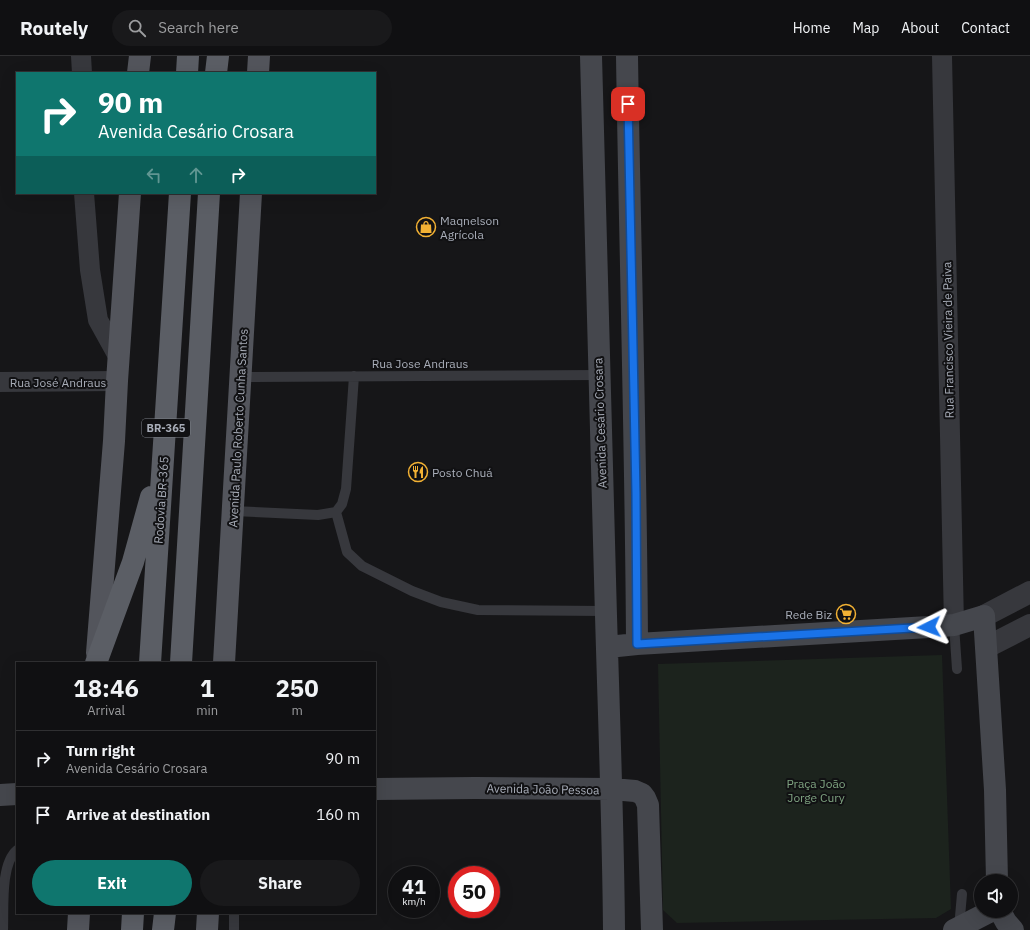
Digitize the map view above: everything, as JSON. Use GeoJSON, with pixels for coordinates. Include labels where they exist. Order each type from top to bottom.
{"type":"FeatureCollection","features":[{"type":"Feature","properties":{"kind":"highway"},"geometry":{"type":"LineString","coordinates":[[187,72],[188,56]]}},
{"type":"Feature","properties":{"kind":"highway"},"geometry":{"type":"LineString","coordinates":[[216,72],[218,56]]}},
{"type":"Feature","properties":{"kind":"highway","name":"Rodovia BR-365"},"geometry":{"type":"LineString","coordinates":[[150,662],[180,194]]}},
{"type":"Feature","properties":{"kind":"highway","name":"BR-365"},"geometry":{"type":"LineString","coordinates":[[181,662],[209,194]]}},
{"type":"Feature","properties":{"kind":"highway"},"geometry":{"type":"LineString","coordinates":[[96,662],[133,562],[144,526],[165,440]]}},
{"type":"Feature","properties":{"kind":"highway"},"geometry":{"type":"LineString","coordinates":[[132,930],[133,914]]}},
{"type":"Feature","properties":{"kind":"highway"},"geometry":{"type":"LineString","coordinates":[[164,930],[165,914]]}},
{"type":"Feature","properties":{"kind":"main road"},"geometry":{"type":"LineString","coordinates":[[138,72],[140,56]]}},
{"type":"Feature","properties":{"kind":"main road"},"geometry":{"type":"LineString","coordinates":[[258,72],[259,56]]}},
{"type":"Feature","properties":{"kind":"main road","name":"Avenida Cesário Crosara"},"geometry":{"type":"LineString","coordinates":[[591,56],[608,647],[609,746],[612,790],[614,930]]}},
{"type":"Feature","properties":{"kind":"main road"},"geometry":{"type":"LineString","coordinates":[[627,56],[636,494],[637,644]]}},
{"type":"Feature","properties":{"kind":"main road"},"geometry":{"type":"LineString","coordinates":[[96,662],[114,441],[130,194]]}},
{"type":"Feature","properties":{"kind":"main road","name":"Avenida Paulo Roberto Cunha Santos"},"geometry":{"type":"LineString","coordinates":[[224,662],[251,194]]}},
{"type":"Feature","properties":{"kind":"main road"},"geometry":{"type":"LineString","coordinates":[[608,647],[954,625],[984,616],[995,790],[997,874]]}},
{"type":"Feature","properties":{"kind":"main road","name":"Avenida João Pessoa"},"geometry":{"type":"LineString","coordinates":[[376,789],[475,788],[612,790]]}},
{"type":"Feature","properties":{"kind":"main road"},"geometry":{"type":"LineString","coordinates":[[612,790],[635,791],[642,794],[646,798],[648,805],[652,930]]}},
{"type":"Feature","properties":{"kind":"main road"},"geometry":{"type":"LineString","coordinates":[[0,795],[16,794]]}},
{"type":"Feature","properties":{"kind":"main road"},"geometry":{"type":"LineString","coordinates":[[78,930],[79,914]]}},
{"type":"Feature","properties":{"kind":"main road"},"geometry":{"type":"LineString","coordinates":[[207,930],[208,914]]}},
{"type":"Feature","properties":{"kind":"main road"},"geometry":{"type":"LineString","coordinates":[[957,929],[977,918]]}},
{"type":"Feature","properties":{"kind":"main road"},"geometry":{"type":"LineString","coordinates":[[1004,918],[1013,930]]}},
{"type":"Feature","properties":{"kind":"street"},"geometry":{"type":"LineString","coordinates":[[81,56],[82,72]]}},
{"type":"Feature","properties":{"kind":"street","name":"Rua Francisco Vieira de Paiva"},"geometry":{"type":"LineString","coordinates":[[942,56],[954,625]]}},
{"type":"Feature","properties":{"kind":"street"},"geometry":{"type":"LineString","coordinates":[[84,194],[90,270],[98,320],[119,358]]}},
{"type":"Feature","properties":{"kind":"street","name":"Rua José Andraus"},"geometry":{"type":"LineString","coordinates":[[0,382],[117,381]]}},
{"type":"Feature","properties":{"kind":"street"},"geometry":{"type":"LineString","coordinates":[[984,616],[1030,592]]}},
{"type":"Feature","properties":{"kind":"street"},"geometry":{"type":"LineString","coordinates":[[987,647],[1030,625]]}},
{"type":"Feature","properties":{"kind":"lane","name":"Rua Jose Andraus"},"geometry":{"type":"LineString","coordinates":[[241,377],[599,375]]}},
{"type":"Feature","properties":{"kind":"lane"},"geometry":{"type":"LineString","coordinates":[[233,511],[318,515],[336,512],[342,504],[346,489],[354,376]]}},
{"type":"Feature","properties":{"kind":"lane"},"geometry":{"type":"LineString","coordinates":[[336,512],[347,552],[362,566],[412,591],[441,602],[478,610],[606,611]]}},
{"type":"Feature","properties":{"kind":"lane"},"geometry":{"type":"LineString","coordinates":[[954,625],[957,669]]}},
{"type":"Feature","properties":{"kind":"lane"},"geometry":{"type":"LineString","coordinates":[[3,930],[5,878],[8,863],[16,851]]}},
{"type":"Feature","properties":{"kind":"lane"},"geometry":{"type":"LineString","coordinates":[[957,929],[962,894]]}},
{"type":"Feature","properties":{"kind":"lane"},"geometry":{"type":"LineString","coordinates":[[234,914],[234,930]]}},
{"type":"Feature","properties":{"kind":"green space","name":"Praça João Jorge Cury"},"geometry":{"type":"Polygon","coordinates":[[[942,655],[951,909],[936,918],[677,923],[663,910],[658,664],[942,655]]]}},
{"type":"Feature","properties":{"kind":"place","name":"Maqnelson Agrícola"},"geometry":{"type":"Point","coordinates":[426,227]}},
{"type":"Feature","properties":{"kind":"place","name":"Posto Chuá"},"geometry":{"type":"Point","coordinates":[418,472]}},
{"type":"Feature","properties":{"kind":"place","name":"Rede Biz"},"geometry":{"type":"Point","coordinates":[846,614]}},
{"type":"Feature","properties":{"kind":"route"},"geometry":{"type":"LineString","coordinates":[[628,104],[636,494],[637,644],[929,627]]}}]}
